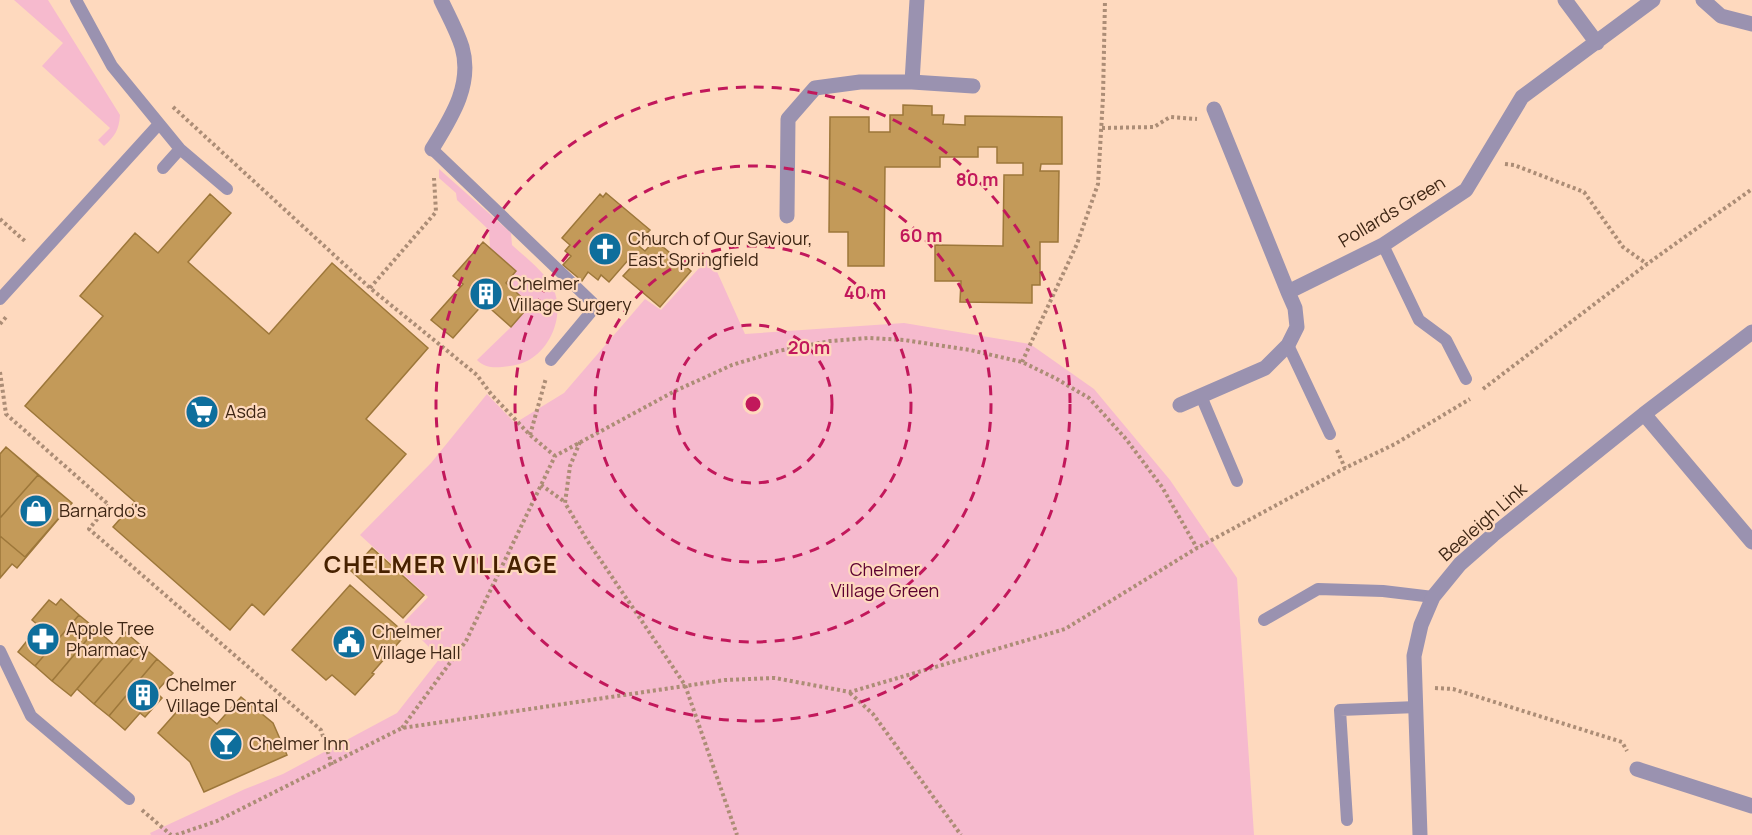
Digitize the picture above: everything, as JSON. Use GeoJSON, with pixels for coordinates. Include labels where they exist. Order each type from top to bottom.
{"type":"FeatureCollection","features":[{"type":"Feature","properties":{"kind":"street"},"geometry":{"type":"LineString","coordinates":[[432,148],[454,112],[462,90],[465,68],[462,48],[441,0]]}},
{"type":"Feature","properties":{"kind":"street"},"geometry":{"type":"LineString","coordinates":[[912,82],[917,0]]}},
{"type":"Feature","properties":{"kind":"street"},"geometry":{"type":"LineString","coordinates":[[1565,0],[1597,43]]}},
{"type":"Feature","properties":{"kind":"street","name":"Pollards Green"},"geometry":{"type":"LineString","coordinates":[[1288,292],[1383,245],[1466,190],[1522,97],[1653,0]]}},
{"type":"Feature","properties":{"kind":"street"},"geometry":{"type":"LineString","coordinates":[[1703,0],[1722,16],[1752,24]]}},
{"type":"Feature","properties":{"kind":"street"},"geometry":{"type":"LineString","coordinates":[[787,216],[788,119],[815,88],[860,82],[912,82],[973,86]]}},
{"type":"Feature","properties":{"kind":"street"},"geometry":{"type":"LineString","coordinates":[[1180,405],[1265,368],[1288,345],[1297,327],[1295,309],[1215,109]]}},
{"type":"Feature","properties":{"kind":"street","name":"Beeleigh Link"},"geometry":{"type":"LineString","coordinates":[[1420,835],[1414,656],[1421,625],[1433,597],[1460,564],[1485,542],[1644,414],[1752,332]]}},
{"type":"Feature","properties":{"kind":"street"},"geometry":{"type":"LineString","coordinates":[[1644,414],[1752,542]]}},
{"type":"Feature","properties":{"kind":"street"},"geometry":{"type":"LineString","coordinates":[[1638,770],[1752,806]]}},
{"type":"Feature","properties":{"kind":"lane"},"geometry":{"type":"LineString","coordinates":[[76,0],[111,66],[180,149],[227,189]]}},
{"type":"Feature","properties":{"kind":"lane"},"geometry":{"type":"LineString","coordinates":[[0,299],[159,124]]}},
{"type":"Feature","properties":{"kind":"lane"},"geometry":{"type":"LineString","coordinates":[[432,148],[596,306],[551,360]]}},
{"type":"Feature","properties":{"kind":"lane"},"geometry":{"type":"LineString","coordinates":[[163,168],[180,149]]}},
{"type":"Feature","properties":{"kind":"lane"},"geometry":{"type":"LineString","coordinates":[[1383,245],[1419,320],[1446,340],[1467,380]]}},
{"type":"Feature","properties":{"kind":"lane"},"geometry":{"type":"LineString","coordinates":[[1288,345],[1330,434]]}},
{"type":"Feature","properties":{"kind":"lane"},"geometry":{"type":"LineString","coordinates":[[1200,396],[1238,481]]}},
{"type":"Feature","properties":{"kind":"lane"},"geometry":{"type":"LineString","coordinates":[[1264,620],[1318,589],[1383,591],[1433,597]]}},
{"type":"Feature","properties":{"kind":"lane"},"geometry":{"type":"LineString","coordinates":[[0,651],[31,716],[129,799]]}},
{"type":"Feature","properties":{"kind":"lane"},"geometry":{"type":"LineString","coordinates":[[1347,820],[1340,710],[1417,707]]}},
{"type":"Feature","properties":{"kind":"path"},"geometry":{"type":"LineString","coordinates":[[1022,362],[1077,244],[1098,184],[1102,128],[1105,0]]}},
{"type":"Feature","properties":{"kind":"path"},"geometry":{"type":"LineString","coordinates":[[172,106],[370,288],[477,375],[491,394],[530,435],[555,456]]}},
{"type":"Feature","properties":{"kind":"path"},"geometry":{"type":"LineString","coordinates":[[1102,128],[1154,127],[1170,117],[1201,119],[1215,109]]}},
{"type":"Feature","properties":{"kind":"path"},"geometry":{"type":"LineString","coordinates":[[370,288],[436,212],[432,148]]}},
{"type":"Feature","properties":{"kind":"path"},"geometry":{"type":"LineString","coordinates":[[1483,162],[1514,165],[1584,192],[1623,247],[1647,264]]}},
{"type":"Feature","properties":{"kind":"path"},"geometry":{"type":"LineString","coordinates":[[176,835],[217,821],[402,729],[725,680],[775,678],[850,692],[1065,629],[1197,548],[1345,468],[1395,444],[1475,396],[1647,264],[1752,189]]}},
{"type":"Feature","properties":{"kind":"path"},"geometry":{"type":"LineString","coordinates":[[402,729],[466,641],[555,456],[675,391],[732,365],[778,351],[830,341],[869,338],[904,340],[970,350],[1022,362],[1089,398],[1126,439],[1162,487],[1197,548]]}},
{"type":"Feature","properties":{"kind":"path"},"geometry":{"type":"LineString","coordinates":[[530,435],[551,360]]}},
{"type":"Feature","properties":{"kind":"path"},"geometry":{"type":"LineString","coordinates":[[0,372],[6,414],[109,505],[89,529],[321,730],[332,765]]}},
{"type":"Feature","properties":{"kind":"path"},"geometry":{"type":"LineString","coordinates":[[565,503],[570,466],[580,441]]}},
{"type":"Feature","properties":{"kind":"path"},"geometry":{"type":"LineString","coordinates":[[541,485],[565,503],[587,540],[685,685],[737,835]]}},
{"type":"Feature","properties":{"kind":"path"},"geometry":{"type":"LineString","coordinates":[[1416,686],[1453,689],[1622,742],[1638,770]]}},
{"type":"Feature","properties":{"kind":"path"},"geometry":{"type":"LineString","coordinates":[[850,692],[873,714],[962,835]]}},
{"type":"Feature","properties":{"kind":"path"},"geometry":{"type":"LineString","coordinates":[[129,799],[171,835]]}},
{"type":"Feature","properties":{"kind":"green space"},"geometry":{"type":"Polygon","coordinates":[[[14,0],[48,0],[120,115],[116,132],[104,146],[98,140],[110,128],[42,66],[63,43],[14,0]]]}},
{"type":"Feature","properties":{"kind":"green space"},"geometry":{"type":"Polygon","coordinates":[[[439,169],[511,233],[512,245],[540,270],[553,288],[558,308],[554,328],[544,347],[526,362],[495,367],[485,366],[477,360],[530,305],[506,283],[516,271],[490,248],[489,230],[457,200],[456,193],[439,178],[439,169]]]}},
{"type":"Feature","properties":{"kind":"green space","name":"Chelmer Village Green"},"geometry":{"type":"Polygon","coordinates":[[[710,256],[745,334],[904,323],[1030,344],[1094,389],[1170,480],[1237,578],[1254,835],[151,835],[150,833],[245,789],[283,774],[397,713],[440,658],[404,622],[428,597],[360,535],[431,463],[487,394],[515,423],[564,393],[645,299],[661,310],[710,256]]]}},
{"type":"Feature","properties":{"kind":"building"},"geometry":{"type":"Polygon","coordinates":[[[903,105],[932,106],[932,115],[944,115],[943,124],[965,125],[965,116],[1062,117],[1062,164],[1041,164],[1040,171],[1059,171],[1058,242],[1040,242],[1040,285],[1032,285],[1032,303],[960,302],[961,281],[935,281],[935,245],[1003,246],[1004,175],[1023,175],[1023,163],[997,163],[997,147],[978,147],[978,157],[940,157],[940,167],[885,167],[884,266],[848,266],[848,232],[829,232],[830,117],[869,117],[869,132],[890,132],[890,115],[903,115],[903,105]]]}},
{"type":"Feature","properties":{"kind":"building","name":"Church of Our Saviour, East Springfield"},"geometry":{"type":"Polygon","coordinates":[[[606,193],[650,230],[647,233],[650,235],[640,247],[645,251],[655,240],[691,271],[660,307],[623,276],[634,264],[629,259],[609,282],[601,275],[598,280],[588,272],[582,281],[563,265],[571,256],[565,251],[570,245],[562,238],[600,194],[603,197],[606,193]]]}},
{"type":"Feature","properties":{"kind":"building","name":"Asda"},"geometry":{"type":"Polygon","coordinates":[[[210,194],[231,213],[188,262],[269,334],[332,263],[428,348],[366,419],[406,454],[264,615],[252,604],[230,630],[113,527],[135,502],[25,406],[103,316],[80,296],[135,233],[158,253],[210,194]]]}},
{"type":"Feature","properties":{"kind":"building","name":"Chelmer Village Surgery"},"geometry":{"type":"Polygon","coordinates":[[[483,242],[516,271],[506,283],[530,305],[511,327],[484,303],[453,338],[431,320],[463,284],[453,276],[483,242]]]}},
{"type":"Feature","properties":{"kind":"building"},"geometry":{"type":"Polygon","coordinates":[[[6,447],[38,475],[0,518],[0,454],[6,447]]]}},
{"type":"Feature","properties":{"kind":"building","name":"Barnardo's"},"geometry":{"type":"Polygon","coordinates":[[[6,447],[72,503],[17,568],[12,564],[0,578],[0,454],[6,447]]]}},
{"type":"Feature","properties":{"kind":"building","name":"Barnardo's"},"geometry":{"type":"Polygon","coordinates":[[[38,475],[72,503],[25,557],[0,536],[0,518],[38,475]]]}},
{"type":"Feature","properties":{"kind":"building"},"geometry":{"type":"Polygon","coordinates":[[[372,548],[424,595],[403,618],[351,571],[372,548]]]}},
{"type":"Feature","properties":{"kind":"building","name":"Chelmer Village Hall"},"geometry":{"type":"Polygon","coordinates":[[[350,585],[406,634],[355,695],[332,675],[326,680],[292,650],[350,585]]]}},
{"type":"Feature","properties":{"kind":"building","name":"Apple Tree Pharmacy"},"geometry":{"type":"Polygon","coordinates":[[[61,599],[79,615],[35,666],[18,652],[39,626],[32,620],[49,600],[56,605],[61,599]]]}},
{"type":"Feature","properties":{"kind":"building"},"geometry":{"type":"Polygon","coordinates":[[[79,615],[96,629],[52,681],[35,666],[79,615]]]}},
{"type":"Feature","properties":{"kind":"building"},"geometry":{"type":"Polygon","coordinates":[[[96,629],[114,645],[71,696],[52,681],[96,629]]]}},
{"type":"Feature","properties":{"kind":"building"},"geometry":{"type":"Polygon","coordinates":[[[125,632],[143,647],[94,704],[77,689],[125,632]]]}},
{"type":"Feature","properties":{"kind":"building"},"geometry":{"type":"Polygon","coordinates":[[[143,647],[157,659],[109,716],[94,704],[143,647]]]}},
{"type":"Feature","properties":{"kind":"building","name":"Chelmer Village Dental"},"geometry":{"type":"Polygon","coordinates":[[[157,659],[173,673],[156,692],[162,698],[145,717],[140,713],[125,730],[109,716],[157,659]]]}},
{"type":"Feature","properties":{"kind":"building","name":"Chelmer Inn"},"geometry":{"type":"Polygon","coordinates":[[[241,697],[273,723],[287,755],[204,792],[190,762],[158,733],[188,699],[217,724],[241,697]]]}},
{"type":"Feature","properties":{"kind":"place","name":"Church of Our Saviour, East Springfield"},"geometry":{"type":"Point","coordinates":[605,249]}},
{"type":"Feature","properties":{"kind":"place","name":"Chelmer Village Surgery"},"geometry":{"type":"Point","coordinates":[486,294]}},
{"type":"Feature","properties":{"kind":"place","name":"Asda"},"geometry":{"type":"Point","coordinates":[202,412]}},
{"type":"Feature","properties":{"kind":"place","name":"Barnardo's"},"geometry":{"type":"Point","coordinates":[36,511]}},
{"type":"Feature","properties":{"kind":"place","name":"Apple Tree Pharmacy"},"geometry":{"type":"Point","coordinates":[43,639]}},
{"type":"Feature","properties":{"kind":"place","name":"Chelmer Village Hall"},"geometry":{"type":"Point","coordinates":[349,642]}},
{"type":"Feature","properties":{"kind":"place","name":"Chelmer Village Dental"},"geometry":{"type":"Point","coordinates":[143,695]}},
{"type":"Feature","properties":{"kind":"place","name":"Chelmer Inn"},"geometry":{"type":"Point","coordinates":[226,744]}},
{"type":"Feature","properties":{"kind":"district","name":"CHELMER VILLAGE"},"geometry":{"type":"Point","coordinates":[441,565]}}]}
